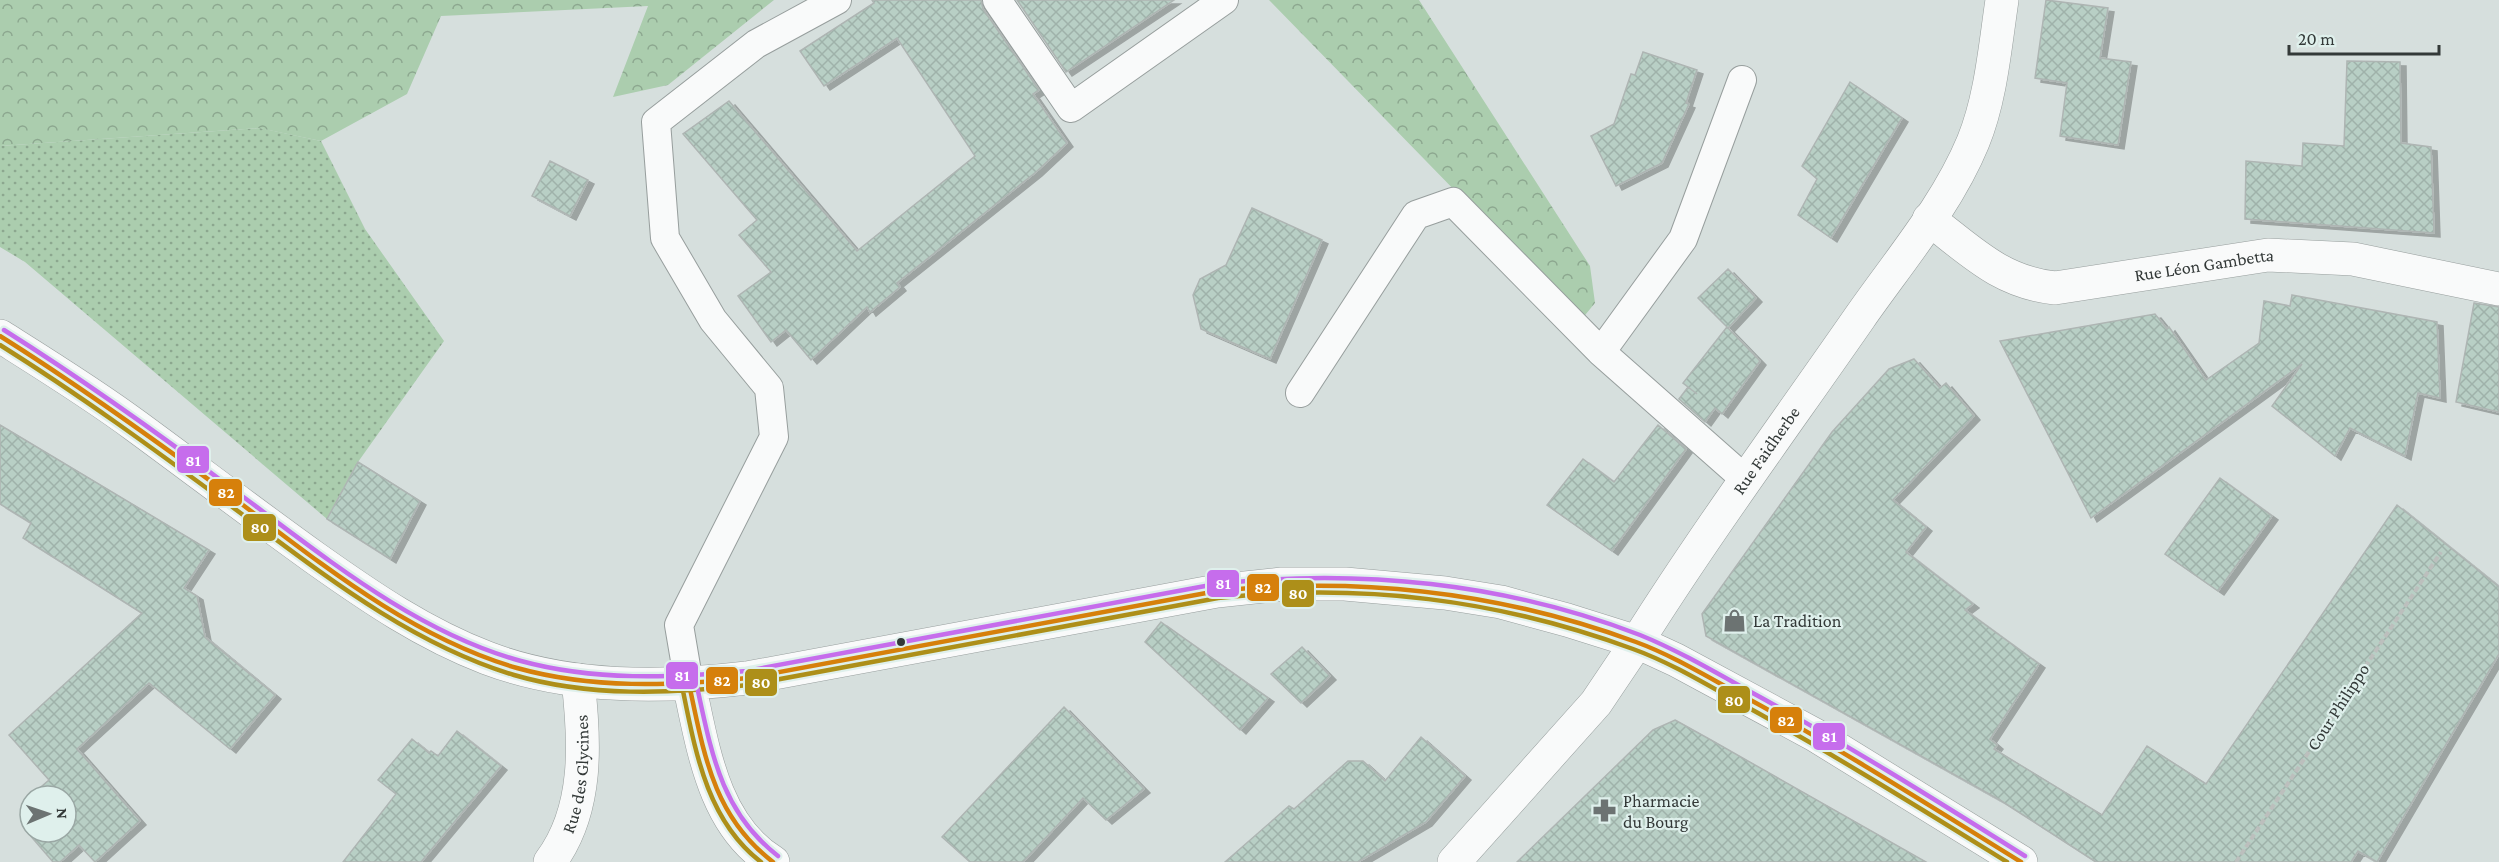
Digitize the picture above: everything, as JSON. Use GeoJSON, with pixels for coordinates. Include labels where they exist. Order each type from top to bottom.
{"type":"FeatureCollection","features":[{"type":"Feature","properties":{"kind":"main road","name":"Rue Faidherbe"},"geometry":{"type":"LineString","coordinates":[[1454,862],[1596,703],[1746,480],[1929,219],[1960,170],[1974,141],[1984,105],[2002,0]]}},
{"type":"Feature","properties":{"kind":"main road","name":"Rue Léon Gambetta"},"geometry":{"type":"LineString","coordinates":[[1929,219],[2002,273],[2028,285],[2055,288],[2279,255],[2353,259],[2499,288]]}},
{"type":"Feature","properties":{"kind":"main road"},"geometry":{"type":"LineString","coordinates":[[0,336],[135,425],[228,496],[369,597],[410,622],[488,658],[579,680],[689,684],[747,678],[1184,596],[1282,584],[1378,585],[1469,596],[1535,611],[1637,642],[1717,681],[1815,735],[2021,862]]}},
{"type":"Feature","properties":{"kind":"main road","name":"Rue des Glycines"},"geometry":{"type":"LineString","coordinates":[[550,862],[572,819],[582,778],[584,730],[579,680]]}},
{"type":"Feature","properties":{"kind":"main road"},"geometry":{"type":"LineString","coordinates":[[689,684],[709,768],[727,813],[752,847],[773,862]]}},
{"type":"Feature","properties":{"kind":"lane"},"geometry":{"type":"LineString","coordinates":[[689,684],[679,625],[774,437],[770,388],[713,320],[665,238],[656,122],[756,44],[837,0]]}},
{"type":"Feature","properties":{"kind":"lane"},"geometry":{"type":"LineString","coordinates":[[997,0],[1071,108],[1224,0]]}},
{"type":"Feature","properties":{"kind":"lane"},"geometry":{"type":"LineString","coordinates":[[1601,352],[1683,239],[1742,80]]}},
{"type":"Feature","properties":{"kind":"lane"},"geometry":{"type":"LineString","coordinates":[[1300,393],[1416,215],[1453,202],[1601,352],[1746,480]]}},
{"type":"Feature","properties":{"kind":"path","name":"Cour Philippo"},"geometry":{"type":"LineString","coordinates":[[2236,862],[2441,552]]}},
{"type":"Feature","properties":{"kind":"green space"},"geometry":{"type":"Polygon","coordinates":[[[0,0],[774,0],[668,85],[613,97],[648,6],[441,16],[407,94],[321,141],[259,128],[0,146],[0,0]]]}},
{"type":"Feature","properties":{"kind":"green space"},"geometry":{"type":"Polygon","coordinates":[[[1269,0],[1419,0],[1590,266],[1595,303],[1581,320],[1269,0]]]}},
{"type":"Feature","properties":{"kind":"green space"},"geometry":{"type":"Polygon","coordinates":[[[260,128],[321,141],[365,229],[444,341],[358,462],[327,519],[25,262],[0,247],[0,146],[260,128]]]}},
{"type":"Feature","properties":{"kind":"building"},"geometry":{"type":"Polygon","coordinates":[[[872,0],[981,0],[983,9],[1039,90],[1033,94],[1067,143],[1036,172],[897,283],[900,287],[870,312],[867,307],[811,360],[786,330],[771,342],[738,296],[771,272],[739,235],[757,220],[683,134],[729,101],[857,251],[975,156],[897,38],[824,86],[800,51],[874,3],[872,0]]]}},
{"type":"Feature","properties":{"kind":"building"},"geometry":{"type":"Polygon","coordinates":[[[1017,0],[1174,0],[1066,72],[1017,0]]]}},
{"type":"Feature","properties":{"kind":"building"},"geometry":{"type":"Polygon","coordinates":[[[2046,0],[2108,8],[2100,58],[2131,62],[2118,145],[2060,136],[2067,83],[2035,78],[2046,0]]]}},
{"type":"Feature","properties":{"kind":"building"},"geometry":{"type":"Polygon","coordinates":[[[1643,52],[1697,70],[1686,103],[1689,104],[1662,163],[1616,186],[1591,136],[1614,124],[1631,74],[1635,75],[1643,52]]]}},
{"type":"Feature","properties":{"kind":"building"},"geometry":{"type":"Polygon","coordinates":[[[2347,61],[2400,62],[2401,143],[2431,147],[2434,233],[2245,219],[2246,161],[2302,166],[2303,143],[2344,146],[2347,61]]]}},
{"type":"Feature","properties":{"kind":"building"},"geometry":{"type":"Polygon","coordinates":[[[1850,82],[1902,118],[1831,238],[1798,215],[1817,179],[1802,166],[1850,82]]]}},
{"type":"Feature","properties":{"kind":"building"},"geometry":{"type":"Polygon","coordinates":[[[550,161],[588,180],[570,216],[532,196],[550,161]]]}},
{"type":"Feature","properties":{"kind":"building"},"geometry":{"type":"Polygon","coordinates":[[[1252,208],[1322,240],[1270,359],[1201,329],[1193,295],[1200,279],[1226,265],[1252,208]]]}},
{"type":"Feature","properties":{"kind":"building"},"geometry":{"type":"Polygon","coordinates":[[[1728,269],[1756,298],[1728,328],[1698,298],[1728,269]]]}},
{"type":"Feature","properties":{"kind":"building"},"geometry":{"type":"Polygon","coordinates":[[[2292,295],[2437,322],[2440,398],[2418,393],[2405,456],[2350,428],[2335,456],[2272,406],[2302,364],[2091,518],[2000,341],[2155,314],[2167,329],[2169,327],[2206,380],[2259,343],[2264,301],[2290,306],[2292,295]]]}},
{"type":"Feature","properties":{"kind":"building"},"geometry":{"type":"Polygon","coordinates":[[[2474,303],[2499,307],[2499,412],[2456,402],[2474,303]]]}},
{"type":"Feature","properties":{"kind":"building"},"geometry":{"type":"Polygon","coordinates":[[[1727,327],[1760,361],[1722,414],[1715,408],[1705,422],[1679,399],[1688,387],[1697,394],[1683,383],[1727,327]]]}},
{"type":"Feature","properties":{"kind":"building"},"geometry":{"type":"Polygon","coordinates":[[[1914,359],[1940,388],[1946,383],[1974,416],[1893,500],[1926,527],[1906,552],[1973,604],[1965,610],[2039,664],[1990,739],[1997,745],[1994,749],[2102,815],[2147,746],[2206,784],[2397,505],[2499,587],[2499,654],[2377,862],[2358,851],[2351,862],[2096,862],[2000,800],[1706,636],[1702,614],[1832,432],[1889,369],[1914,359]]]}},
{"type":"Feature","properties":{"kind":"building"},"geometry":{"type":"Polygon","coordinates":[[[0,425],[209,550],[184,588],[197,596],[205,637],[275,695],[230,749],[149,683],[77,749],[140,821],[95,862],[79,845],[60,862],[53,862],[37,844],[78,844],[78,784],[44,784],[49,780],[9,735],[142,613],[23,538],[31,523],[0,504],[0,425]]]}},
{"type":"Feature","properties":{"kind":"building"},"geometry":{"type":"Polygon","coordinates":[[[1658,425],[1686,449],[1612,551],[1547,505],[1583,459],[1614,482],[1658,425]]]}},
{"type":"Feature","properties":{"kind":"building"},"geometry":{"type":"Polygon","coordinates":[[[358,462],[420,501],[390,559],[327,519],[358,462]]]}},
{"type":"Feature","properties":{"kind":"building"},"geometry":{"type":"Polygon","coordinates":[[[2220,478],[2272,516],[2218,591],[2165,554],[2220,478]]]}},
{"type":"Feature","properties":{"kind":"building"},"geometry":{"type":"Polygon","coordinates":[[[1161,622],[1268,698],[1240,730],[1145,642],[1161,622]]]}},
{"type":"Feature","properties":{"kind":"building"},"geometry":{"type":"Polygon","coordinates":[[[1302,647],[1330,676],[1301,703],[1271,674],[1302,647]]]}},
{"type":"Feature","properties":{"kind":"building"},"geometry":{"type":"Polygon","coordinates":[[[1064,707],[1144,789],[1106,820],[1083,798],[1023,862],[970,862],[942,837],[1064,707]]]}},
{"type":"Feature","properties":{"kind":"building"},"geometry":{"type":"Polygon","coordinates":[[[1675,720],[1926,862],[1517,862],[1653,730],[1675,720]]]}},
{"type":"Feature","properties":{"kind":"building"},"geometry":{"type":"Polygon","coordinates":[[[457,731],[501,766],[421,862],[343,862],[396,794],[378,780],[412,739],[429,753],[431,751],[438,756],[457,731]]]}},
{"type":"Feature","properties":{"kind":"building"},"geometry":{"type":"Polygon","coordinates":[[[1421,737],[1465,776],[1426,822],[1358,862],[1225,862],[1289,806],[1294,809],[1348,761],[1363,761],[1385,781],[1421,737]]]}},
{"type":"Feature","properties":{"kind":"transit line","name":"81"},"geometry":{"type":"LineString","coordinates":[[4,330],[123,409],[372,590],[444,632],[521,661],[604,675],[661,676],[746,671],[1216,584],[1270,579],[1324,578],[1377,579],[1431,584],[1537,603],[1589,617],[1654,641],[1708,668],[1819,730],[2025,856]]}},
{"type":"Feature","properties":{"kind":"transit line","name":"82"},"geometry":{"type":"LineString","coordinates":[[0,336],[146,434],[367,595],[440,637],[517,668],[545,675],[603,683],[661,684],[718,681],[747,678],[1217,591],[1324,586],[1377,587],[1430,592],[1533,611],[1585,625],[1664,654],[1815,736],[2021,862]]}},
{"type":"Feature","properties":{"kind":"transit line","name":"80"},"geometry":{"type":"LineString","coordinates":[[0,345],[117,423],[331,580],[366,603],[437,644],[514,675],[571,687],[630,692],[719,688],[748,685],[1218,598],[1324,593],[1377,594],[1428,599],[1531,618],[1582,632],[1660,660],[1806,740],[2007,862]]}},
{"type":"Feature","properties":{"kind":"transit line","name":"81"},"geometry":{"type":"LineString","coordinates":[[696,682],[707,732],[721,778],[743,819],[758,838],[778,856]]}},
{"type":"Feature","properties":{"kind":"transit line","name":"82"},"geometry":{"type":"LineString","coordinates":[[689,684],[706,759],[724,804],[737,825],[753,844],[773,862]]}},
{"type":"Feature","properties":{"kind":"transit line","name":"80"},"geometry":{"type":"LineString","coordinates":[[682,686],[698,758],[715,804],[727,826],[742,845],[761,862]]}},
{"type":"Feature","properties":{"kind":"place","name":"La Tradition"},"geometry":{"type":"Point","coordinates":[1735,621]}},
{"type":"Feature","properties":{"kind":"place","name":"Pharmacie du Bourg"},"geometry":{"type":"Point","coordinates":[1605,811]}}]}
